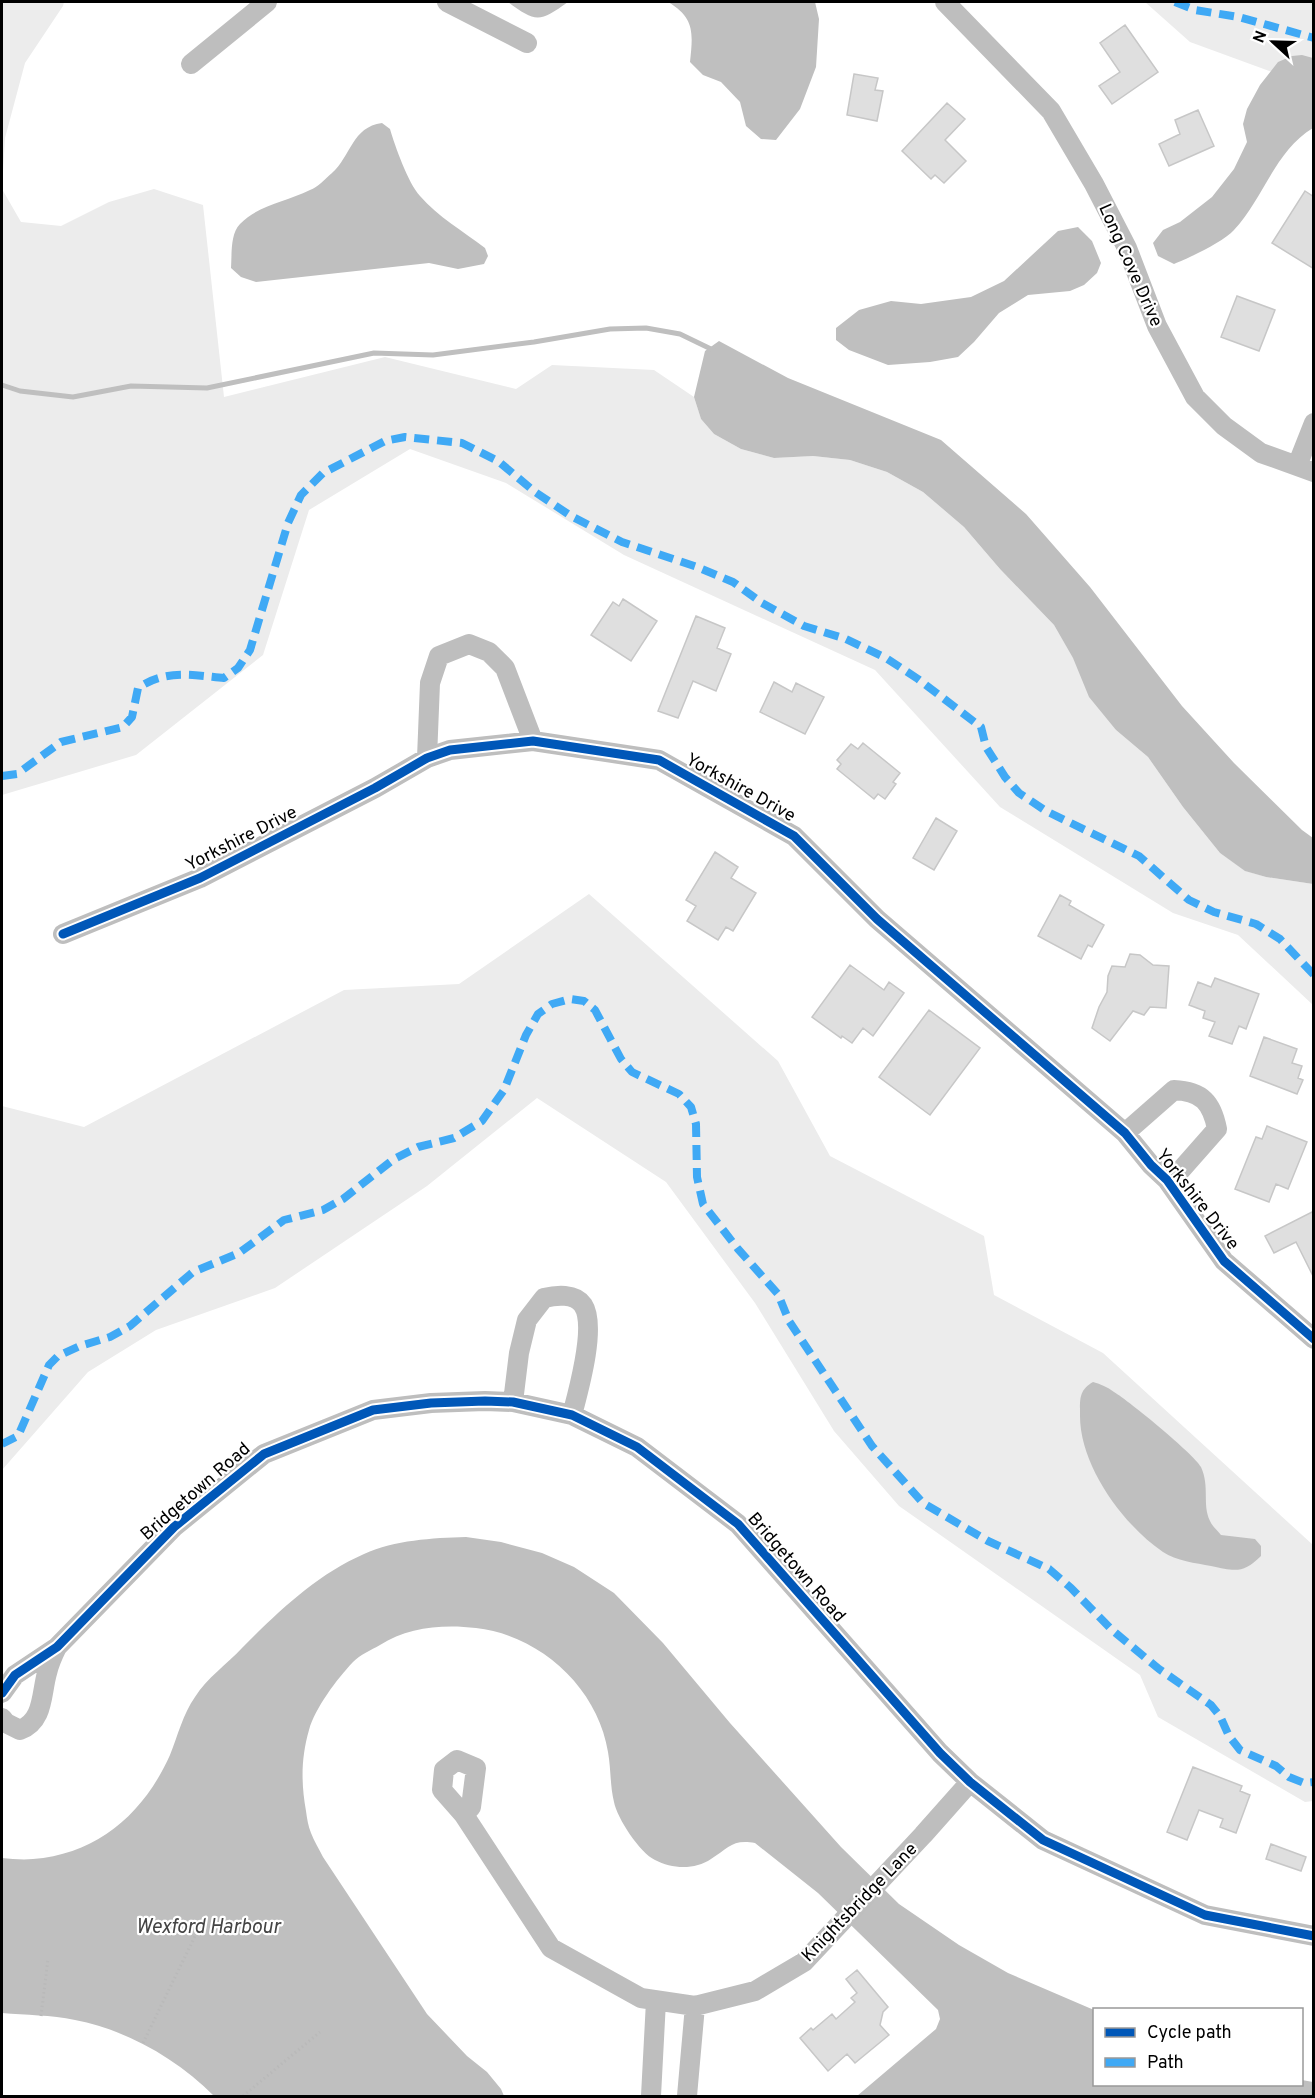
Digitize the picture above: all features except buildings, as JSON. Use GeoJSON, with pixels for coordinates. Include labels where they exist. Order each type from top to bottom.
{"type":"FeatureCollection","features":[{"type":"Feature","properties":{"kind":"street"},"geometry":{"type":"LineString","coordinates":[[191,63],[267,2]]}},
{"type":"Feature","properties":{"kind":"street"},"geometry":{"type":"LineString","coordinates":[[447,2],[527,43]]}},
{"type":"Feature","properties":{"kind":"street","name":"Long Cove Drive"},"geometry":{"type":"LineString","coordinates":[[945,2],[1050,111],[1094,184],[1127,248],[1157,326],[1195,398],[1224,426],[1261,453],[1305,469]]}},
{"type":"Feature","properties":{"kind":"street"},"geometry":{"type":"LineString","coordinates":[[1305,469],[1314,423]]}},
{"type":"Feature","properties":{"kind":"street"},"geometry":{"type":"LineString","coordinates":[[427,758],[430,683],[440,656],[469,644],[489,652],[505,668],[533,741]]}},
{"type":"Feature","properties":{"kind":"street","name":"Yorkshire Drive"},"geometry":{"type":"LineString","coordinates":[[63,934],[200,878],[375,788],[427,758],[450,750],[533,741],[659,760],[794,836],[877,919],[1125,1133],[1151,1165],[1167,1180],[1224,1261],[1314,1339]]}},
{"type":"Feature","properties":{"kind":"street","name":"Yorkshire Drive"},"geometry":{"type":"LineString","coordinates":[[1125,1133],[1174,1090],[1188,1091],[1200,1096],[1214,1112],[1217,1129],[1180,1171],[1167,1180]]}},
{"type":"Feature","properties":{"kind":"street"},"geometry":{"type":"LineString","coordinates":[[513,1402],[519,1353],[527,1320],[544,1298],[556,1295],[568,1296],[583,1305],[588,1318],[588,1337],[572,1415]]}},
{"type":"Feature","properties":{"kind":"street","name":"Bridgetown Road"},"geometry":{"type":"LineString","coordinates":[[2,1693],[8,1671],[39,1660],[57,1647],[174,1527],[264,1454],[373,1410],[431,1403],[513,1402],[572,1415],[637,1447],[738,1524],[940,1753],[970,1782],[1042,1840],[1205,1915],[1314,1936]]}},
{"type":"Feature","properties":{"kind":"street","name":"Bridgetown Road"},"geometry":{"type":"LineString","coordinates":[[2,1718],[6,1723],[20,1730],[29,1726],[36,1718],[42,1702],[47,1672],[57,1647]]}},
{"type":"Feature","properties":{"kind":"street","name":"Knightsbridge Lane"},"geometry":{"type":"LineString","coordinates":[[464,1815],[551,1948],[641,1998],[694,2007],[755,1991],[804,1962],[970,1782]]}},
{"type":"Feature","properties":{"kind":"street"},"geometry":{"type":"LineString","coordinates":[[651,2097],[656,2001]]}},
{"type":"Feature","properties":{"kind":"street"},"geometry":{"type":"LineString","coordinates":[[687,2097],[694,2007]]}},
{"type":"Feature","properties":{"kind":"path"},"geometry":{"type":"LineString","coordinates":[[143,2043],[197,1932]]}},
{"type":"Feature","properties":{"kind":"path"},"geometry":{"type":"LineString","coordinates":[[41,2016],[48,1959]]}},
{"type":"Feature","properties":{"kind":"path"},"geometry":{"type":"LineString","coordinates":[[243,2097],[320,2032]]}},
{"type":"Feature","properties":{"kind":"shaded area"},"geometry":{"type":"Polygon","coordinates":[[[2,2],[64,2],[25,63],[5,138],[2,189],[2,2]]]}},
{"type":"Feature","properties":{"kind":"shaded area"},"geometry":{"type":"Polygon","coordinates":[[[1145,2],[1313,2],[1313,87],[1190,42],[1145,2]]]}},
{"type":"Feature","properties":{"kind":"shaded area"},"geometry":{"type":"Polygon","coordinates":[[[2,189],[21,222],[61,226],[109,202],[154,189],[203,205],[224,397],[385,357],[516,389],[552,365],[654,370],[694,397],[701,419],[714,434],[741,449],[774,458],[813,456],[850,460],[887,472],[923,492],[964,527],[1000,569],[1054,625],[1116,730],[1148,757],[1183,807],[1220,853],[1246,871],[1266,877],[1313,884],[1313,1005],[1238,935],[1173,913],[1000,807],[875,670],[624,555],[506,483],[410,449],[309,510],[263,655],[136,755],[2,795],[2,189]]]}},
{"type":"Feature","properties":{"kind":"shaded area"},"geometry":{"type":"Polygon","coordinates":[[[589,894],[778,1061],[830,1156],[984,1236],[994,1295],[1103,1353],[1313,1545],[1313,1801],[1305,1802],[1158,1717],[1140,1675],[899,1506],[834,1431],[755,1303],[666,1182],[537,1098],[427,1186],[275,1288],[156,1330],[88,1372],[2,1470],[2,1106],[84,1127],[344,990],[459,984],[589,894]]]}},
{"type":"Feature","properties":{"kind":"water"},"geometry":{"type":"Polygon","coordinates":[[[508,2],[568,2],[544,16],[532,17],[508,2]]]}},
{"type":"Feature","properties":{"kind":"water"},"geometry":{"type":"Polygon","coordinates":[[[668,2],[815,2],[819,19],[816,67],[800,109],[776,140],[761,139],[746,126],[740,102],[721,82],[703,75],[690,62],[692,43],[688,20],[668,2]]]}},
{"type":"Feature","properties":{"kind":"water"},"geometry":{"type":"Polygon","coordinates":[[[1302,55],[1313,58],[1313,128],[1289,149],[1244,218],[1229,235],[1174,264],[1158,256],[1153,243],[1163,230],[1180,222],[1212,197],[1234,169],[1247,142],[1243,124],[1247,109],[1260,85],[1278,62],[1292,56],[1302,55]]]}},
{"type":"Feature","properties":{"kind":"water"},"geometry":{"type":"Polygon","coordinates":[[[382,123],[390,129],[402,164],[415,190],[435,211],[485,248],[488,256],[484,264],[458,269],[429,263],[256,282],[241,277],[231,268],[233,239],[240,224],[256,212],[316,187],[338,166],[364,130],[382,123]]]}},
{"type":"Feature","properties":{"kind":"water"},"geometry":{"type":"Polygon","coordinates":[[[1078,227],[1092,241],[1101,263],[1097,273],[1084,285],[1070,291],[1028,295],[999,313],[958,357],[888,365],[849,350],[836,340],[836,328],[859,310],[891,301],[921,304],[971,297],[1004,281],[1058,231],[1078,227]]]}},
{"type":"Feature","properties":{"kind":"water"},"geometry":{"type":"Polygon","coordinates":[[[719,341],[788,378],[941,440],[1026,514],[1090,587],[1182,706],[1234,763],[1313,838],[1313,884],[1266,877],[1245,871],[1220,853],[1183,807],[1148,757],[1116,730],[1089,697],[1073,658],[1054,625],[1000,569],[964,527],[923,492],[887,472],[850,460],[813,456],[774,458],[741,449],[714,434],[701,419],[694,397],[705,351],[719,341]]]}},
{"type":"Feature","properties":{"kind":"water"},"geometry":{"type":"Polygon","coordinates":[[[1093,1382],[1109,1389],[1133,1406],[1196,1460],[1204,1474],[1206,1508],[1212,1525],[1221,1535],[1255,1539],[1261,1546],[1261,1556],[1255,1562],[1238,1570],[1174,1558],[1163,1552],[1133,1526],[1106,1491],[1087,1453],[1082,1433],[1080,1399],[1085,1388],[1093,1382]]]}},
{"type":"Feature","properties":{"kind":"water","name":"Wexford Harbour"},"geometry":{"type":"Polygon","coordinates":[[[466,1537],[501,1542],[542,1553],[574,1567],[614,1593],[663,1643],[730,1723],[841,1847],[899,1904],[959,1945],[1008,1973],[1093,2010],[1093,2086],[1303,2086],[1303,2080],[1313,2082],[1313,2096],[857,2096],[936,2029],[940,2019],[938,2010],[818,1893],[755,1843],[736,1843],[705,1863],[691,1867],[669,1865],[649,1856],[630,1834],[616,1809],[608,1752],[602,1729],[579,1686],[543,1653],[522,1641],[500,1633],[464,1627],[426,1628],[402,1634],[353,1662],[327,1694],[312,1721],[304,1751],[303,1790],[309,1828],[323,1857],[427,2014],[467,2056],[487,2072],[504,2096],[214,2096],[167,2058],[113,2031],[66,2018],[2,2013],[2,1858],[29,1859],[56,1855],[78,1849],[116,1827],[147,1795],[159,1776],[170,1755],[187,1710],[200,1690],[299,1595],[330,1572],[376,1549],[440,1538],[466,1537]]]}},
{"type":"Feature","properties":{"kind":"waterway"},"geometry":{"type":"LineString","coordinates":[[2,385],[20,391],[73,397],[131,386],[207,388],[374,353],[433,355],[534,342],[610,329],[646,328],[680,334],[713,350]]}},
{"type":"Feature","properties":{"kind":"marked path"},"geometry":{"type":"LineString","coordinates":[[1175,2],[1195,10],[1239,17],[1314,38]]}},
{"type":"Feature","properties":{"kind":"marked path"},"geometry":{"type":"LineString","coordinates":[[2,776],[17,774],[61,742],[123,727],[132,717],[138,688],[148,682],[180,675],[224,678],[238,668],[250,650],[288,523],[301,495],[323,473],[385,441],[405,437],[462,443],[498,461],[535,492],[571,516],[622,542],[697,567],[733,582],[762,603],[804,626],[846,639],[886,658],[918,679],[981,727],[986,747],[1005,777],[1019,793],[1046,811],[1139,856],[1189,900],[1214,912],[1256,924],[1280,939],[1314,975]]}},
{"type":"Feature","properties":{"kind":"marked path"},"geometry":{"type":"LineString","coordinates":[[2,1444],[18,1436],[49,1365],[58,1356],[80,1346],[110,1337],[130,1326],[193,1272],[239,1253],[284,1220],[323,1210],[343,1199],[394,1159],[418,1147],[454,1138],[482,1121],[504,1090],[526,1035],[538,1014],[552,1004],[570,999],[584,1001],[595,1010],[621,1059],[632,1072],[679,1094],[691,1107],[696,1124],[697,1177],[703,1204],[738,1249],[778,1294],[789,1321],[872,1446],[923,1503],[988,1541],[1049,1569],[1112,1630],[1159,1669],[1211,1705],[1240,1750],[1276,1766],[1289,1777],[1304,1783],[1314,1782]]}},
{"type":"Feature","properties":{"kind":"cycle path"},"geometry":{"type":"LineString","coordinates":[[63,934],[200,878],[375,788],[427,758],[450,750],[533,741],[659,760],[794,836],[877,919],[1125,1133],[1151,1165],[1167,1180],[1224,1261],[1314,1339]]}},
{"type":"Feature","properties":{"kind":"cycle path"},"geometry":{"type":"LineString","coordinates":[[2,1693],[15,1675],[57,1647],[174,1527],[264,1454],[373,1410],[431,1403],[513,1402],[572,1415],[637,1447],[738,1524],[940,1753],[970,1782],[1043,1840],[1205,1915],[1314,1936]]}}]}
